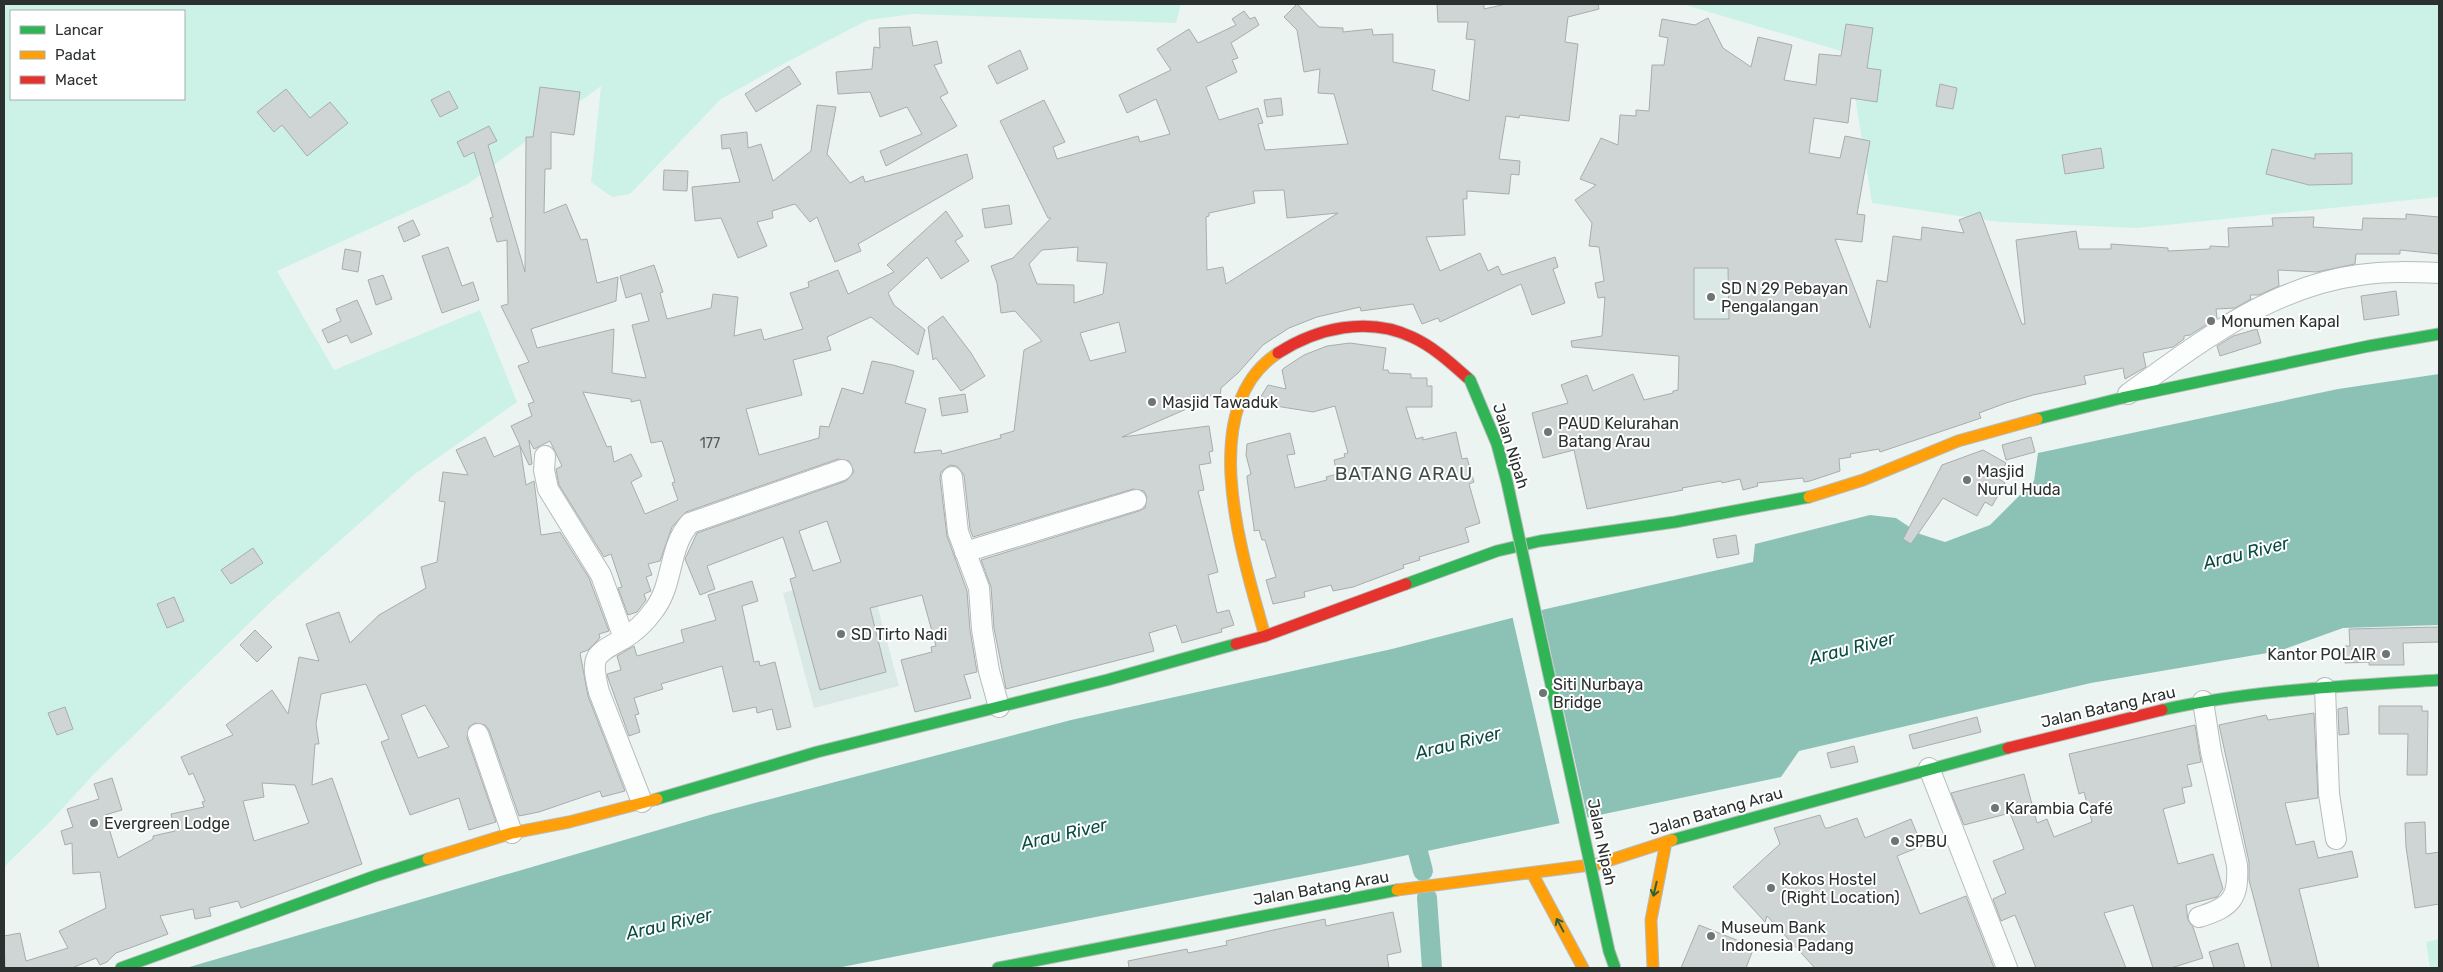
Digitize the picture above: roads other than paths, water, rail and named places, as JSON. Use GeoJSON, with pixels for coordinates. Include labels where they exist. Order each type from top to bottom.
{"type":"FeatureCollection","features":[{"type":"Feature","properties":{"kind":"street"},"geometry":{"type":"LineString","coordinates":[[2122,398],[2198,344],[2247,313],[2281,296],[2316,284],[2359,275],[2439,273]]}},
{"type":"Feature","properties":{"kind":"street","name":"Jalan Nipah"},"geometry":{"type":"LineString","coordinates":[[1265,636],[1240,537],[1231,479],[1232,428],[1239,404],[1257,370],[1287,345],[1329,330],[1370,326],[1407,334],[1444,358],[1470,380],[1497,444],[1507,482],[1609,951],[1615,968]]}},
{"type":"Feature","properties":{"kind":"street"},"geometry":{"type":"LineString","coordinates":[[121,968],[376,876],[512,832],[569,822],[698,788],[817,752],[1107,680],[1265,636],[1497,551],[1540,541],[1675,522],[1814,496],[1863,480],[1958,441],[2122,398],[2369,346],[2439,334]]}},
{"type":"Feature","properties":{"kind":"street"},"geometry":{"type":"LineString","coordinates":[[545,456],[544,470],[548,489],[601,576],[624,638]]}},
{"type":"Feature","properties":{"kind":"street"},"geometry":{"type":"LineString","coordinates":[[642,802],[599,692],[594,675],[598,654],[604,648],[624,638],[643,623],[661,600],[666,590],[679,536],[690,523],[842,470]]}},
{"type":"Feature","properties":{"kind":"street"},"geometry":{"type":"LineString","coordinates":[[952,477],[958,532],[979,588],[982,629],[989,671],[999,707]]}},
{"type":"Feature","properties":{"kind":"street"},"geometry":{"type":"LineString","coordinates":[[965,552],[1136,500]]}},
{"type":"Feature","properties":{"kind":"street","name":"Jalan Batang Arau"},"geometry":{"type":"LineString","coordinates":[[998,968],[1378,893],[1598,864],[1666,842],[1929,768],[2060,734],[2203,701],[2325,688],[2439,680]]}},
{"type":"Feature","properties":{"kind":"street"},"geometry":{"type":"LineString","coordinates":[[2325,688],[2329,794],[2336,838]]}},
{"type":"Feature","properties":{"kind":"street"},"geometry":{"type":"LineString","coordinates":[[2200,917],[2226,904],[2236,895],[2238,880],[2237,865],[2211,752],[2203,701]]}},
{"type":"Feature","properties":{"kind":"street"},"geometry":{"type":"LineString","coordinates":[[478,734],[512,832]]}},
{"type":"Feature","properties":{"kind":"street"},"geometry":{"type":"LineString","coordinates":[[1929,768],[2007,968]]}},
{"type":"Feature","properties":{"kind":"street"},"geometry":{"type":"LineString","coordinates":[[1653,968],[1651,954],[1653,896],[1666,842]]}},
{"type":"Feature","properties":{"kind":"street"},"geometry":{"type":"LineString","coordinates":[[1532,873],[1583,968]]}},
{"type":"Feature","properties":{"kind":"water","name":"Arau River"},"geometry":{"type":"Polygon","coordinates":[[[2439,374],[2439,625],[2343,628],[2279,651],[2091,683],[1799,751],[1781,777],[1360,865],[837,968],[186,968],[713,814],[1071,720],[1392,649],[1546,609],[1753,562],[1755,544],[1870,515],[1896,518],[1920,534],[1945,542],[1990,525],[2034,481],[2038,453],[2338,389],[2439,374]]]}},
{"type":"Feature","properties":{"kind":"waterway"},"geometry":{"type":"LineString","coordinates":[[1418,852],[1423,871]]}},
{"type":"Feature","properties":{"kind":"waterway"},"geometry":{"type":"LineString","coordinates":[[1427,898],[1432,968]]}},
{"type":"Feature","properties":{"kind":"place","name":"SD N 29 Pebayan Pengalangan"},"geometry":{"type":"Point","coordinates":[1711,297]}},
{"type":"Feature","properties":{"kind":"place","name":"Monumen Kapal"},"geometry":{"type":"Point","coordinates":[2211,321]}},
{"type":"Feature","properties":{"kind":"place","name":"Masjid Tawaduk"},"geometry":{"type":"Point","coordinates":[1152,402]}},
{"type":"Feature","properties":{"kind":"place","name":"PAUD Kelurahan Batang Arau"},"geometry":{"type":"Point","coordinates":[1548,432]}},
{"type":"Feature","properties":{"kind":"place","name":"Masjid Nurul Huda"},"geometry":{"type":"Point","coordinates":[1967,480]}},
{"type":"Feature","properties":{"kind":"place","name":"SD Tirto Nadi"},"geometry":{"type":"Point","coordinates":[841,634]}},
{"type":"Feature","properties":{"kind":"place","name":"Kantor POLAIR"},"geometry":{"type":"Point","coordinates":[2386,654]}},
{"type":"Feature","properties":{"kind":"place","name":"Siti Nurbaya Bridge"},"geometry":{"type":"Point","coordinates":[1543,693]}},
{"type":"Feature","properties":{"kind":"place","name":"Karambia Café"},"geometry":{"type":"Point","coordinates":[1995,808]}},
{"type":"Feature","properties":{"kind":"place","name":"Evergreen Lodge"},"geometry":{"type":"Point","coordinates":[94,823]}},
{"type":"Feature","properties":{"kind":"place","name":"SPBU"},"geometry":{"type":"Point","coordinates":[1895,841]}},
{"type":"Feature","properties":{"kind":"place","name":"Kokos Hostel (Right Location)"},"geometry":{"type":"Point","coordinates":[1771,888]}},
{"type":"Feature","properties":{"kind":"place","name":"Museum Bank Indonesia Padang"},"geometry":{"type":"Point","coordinates":[1711,936]}},
{"type":"Feature","properties":{"kind":"district","name":"BATANG ARAU"},"geometry":{"type":"Point","coordinates":[1404,473]}}]}
